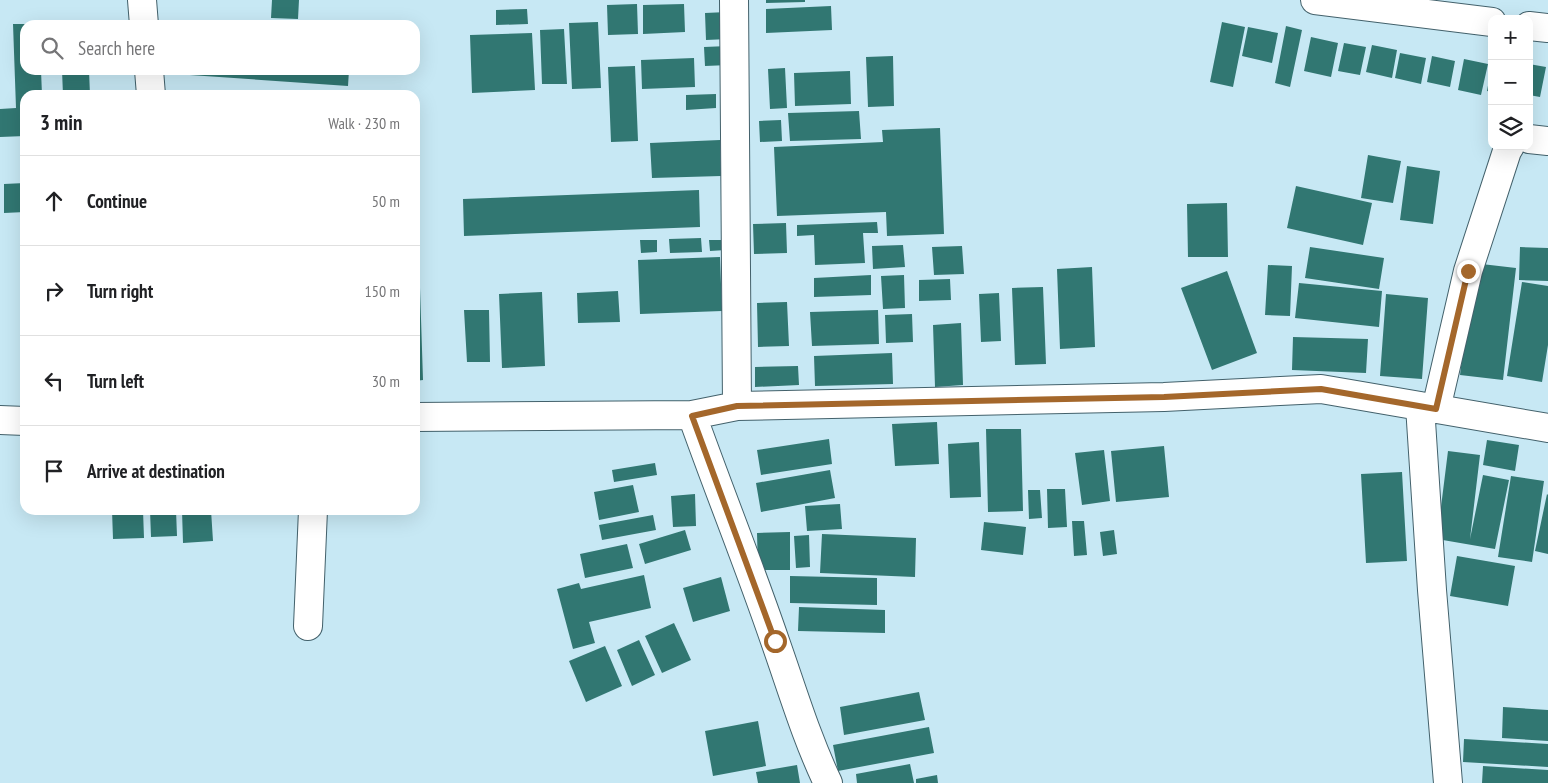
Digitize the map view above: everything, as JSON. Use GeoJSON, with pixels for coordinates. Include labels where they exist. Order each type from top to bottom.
{"type":"FeatureCollection","features":[{"type":"Feature","properties":{"kind":"street"},"geometry":{"type":"LineString","coordinates":[[142,0],[144,20]]}},
{"type":"Feature","properties":{"kind":"street"},"geometry":{"type":"LineString","coordinates":[[734,0],[737,406]]}},
{"type":"Feature","properties":{"kind":"street"},"geometry":{"type":"LineString","coordinates":[[1315,0],[1488,20]]}},
{"type":"Feature","properties":{"kind":"street"},"geometry":{"type":"LineString","coordinates":[[1494,15],[1499,0]]}},
{"type":"Feature","properties":{"kind":"street"},"geometry":{"type":"LineString","coordinates":[[1533,26],[1548,28]]}},
{"type":"Feature","properties":{"kind":"street"},"geometry":{"type":"LineString","coordinates":[[149,75],[151,90]]}},
{"type":"Feature","properties":{"kind":"street"},"geometry":{"type":"LineString","coordinates":[[1533,139],[1548,141]]}},
{"type":"Feature","properties":{"kind":"street"},"geometry":{"type":"LineString","coordinates":[[1448,783],[1432,590],[1428,407],[1468,271],[1508,150]]}},
{"type":"Feature","properties":{"kind":"street"},"geometry":{"type":"LineString","coordinates":[[420,417],[692,416],[737,406],[1164,397],[1321,389],[1548,428]]}},
{"type":"Feature","properties":{"kind":"street"},"geometry":{"type":"LineString","coordinates":[[692,416],[775,641],[787,680],[817,760],[828,783]]}},
{"type":"Feature","properties":{"kind":"street"},"geometry":{"type":"LineString","coordinates":[[0,420],[20,421]]}},
{"type":"Feature","properties":{"kind":"street"},"geometry":{"type":"LineString","coordinates":[[308,626],[313,515]]}},
{"type":"Feature","properties":{"kind":"building"},"geometry":{"type":"Polygon","coordinates":[[[272,0],[299,0],[298,19],[271,18],[272,0]]]}},
{"type":"Feature","properties":{"kind":"building"},"geometry":{"type":"Polygon","coordinates":[[[766,0],[805,0],[805,2],[766,3],[766,0]]]}},
{"type":"Feature","properties":{"kind":"building"},"geometry":{"type":"Polygon","coordinates":[[[637,4],[638,34],[608,35],[607,5],[637,4]]]}},
{"type":"Feature","properties":{"kind":"building"},"geometry":{"type":"Polygon","coordinates":[[[684,4],[685,32],[643,34],[643,5],[684,4]]]}},
{"type":"Feature","properties":{"kind":"building"},"geometry":{"type":"Polygon","coordinates":[[[831,6],[832,30],[766,33],[766,9],[831,6]]]}},
{"type":"Feature","properties":{"kind":"building"},"geometry":{"type":"Polygon","coordinates":[[[527,9],[528,24],[496,25],[496,10],[527,9]]]}},
{"type":"Feature","properties":{"kind":"building"},"geometry":{"type":"Polygon","coordinates":[[[727,12],[728,39],[706,40],[705,13],[727,12]]]}},
{"type":"Feature","properties":{"kind":"building"},"geometry":{"type":"Polygon","coordinates":[[[598,22],[601,88],[572,89],[569,23],[598,22]]]}},
{"type":"Feature","properties":{"kind":"building"},"geometry":{"type":"Polygon","coordinates":[[[1222,22],[1245,27],[1233,87],[1210,82],[1222,22]]]}},
{"type":"Feature","properties":{"kind":"building"},"geometry":{"type":"Polygon","coordinates":[[[13,24],[20,24],[20,75],[41,75],[42,90],[20,90],[20,136],[0,137],[0,109],[16,108],[13,24]]]}},
{"type":"Feature","properties":{"kind":"building"},"geometry":{"type":"Polygon","coordinates":[[[1286,26],[1302,30],[1290,87],[1275,83],[1286,26]]]}},
{"type":"Feature","properties":{"kind":"building"},"geometry":{"type":"Polygon","coordinates":[[[1248,27],[1278,33],[1272,63],[1242,56],[1248,27]]]}},
{"type":"Feature","properties":{"kind":"building"},"geometry":{"type":"Polygon","coordinates":[[[564,29],[567,84],[542,84],[540,30],[564,29]]]}},
{"type":"Feature","properties":{"kind":"building"},"geometry":{"type":"Polygon","coordinates":[[[532,33],[535,90],[472,93],[470,35],[532,33]]]}},
{"type":"Feature","properties":{"kind":"building"},"geometry":{"type":"Polygon","coordinates":[[[1311,37],[1338,43],[1331,77],[1304,71],[1311,37]]]}},
{"type":"Feature","properties":{"kind":"building"},"geometry":{"type":"Polygon","coordinates":[[[1344,43],[1366,47],[1360,75],[1338,71],[1344,43]]]}},
{"type":"Feature","properties":{"kind":"building"},"geometry":{"type":"Polygon","coordinates":[[[1372,45],[1397,50],[1392,78],[1366,72],[1372,45]]]}},
{"type":"Feature","properties":{"kind":"building"},"geometry":{"type":"Polygon","coordinates":[[[728,46],[729,65],[705,66],[704,47],[728,46]]]}},
{"type":"Feature","properties":{"kind":"building"},"geometry":{"type":"Polygon","coordinates":[[[1400,53],[1426,58],[1421,84],[1395,78],[1400,53]]]}},
{"type":"Feature","properties":{"kind":"building"},"geometry":{"type":"Polygon","coordinates":[[[893,56],[894,106],[868,107],[866,57],[893,56]]]}},
{"type":"Feature","properties":{"kind":"building"},"geometry":{"type":"Polygon","coordinates":[[[1432,56],[1455,61],[1450,87],[1427,82],[1432,56]]]}},
{"type":"Feature","properties":{"kind":"building"},"geometry":{"type":"Polygon","coordinates":[[[694,58],[695,87],[642,89],[641,60],[694,58]]]}},
{"type":"Feature","properties":{"kind":"building"},"geometry":{"type":"Polygon","coordinates":[[[1464,59],[1488,64],[1481,95],[1458,90],[1464,59]]]}},
{"type":"Feature","properties":{"kind":"building"},"geometry":{"type":"Polygon","coordinates":[[[1533,65],[1546,67],[1540,97],[1533,96],[1533,65]]]}},
{"type":"Feature","properties":{"kind":"building"},"geometry":{"type":"Polygon","coordinates":[[[635,66],[638,141],[611,142],[608,67],[635,66]]]}},
{"type":"Feature","properties":{"kind":"building"},"geometry":{"type":"Polygon","coordinates":[[[785,68],[787,108],[770,109],[768,69],[785,68]]]}},
{"type":"Feature","properties":{"kind":"building"},"geometry":{"type":"Polygon","coordinates":[[[850,71],[851,104],[795,106],[794,73],[850,71]]]}},
{"type":"Feature","properties":{"kind":"building"},"geometry":{"type":"Polygon","coordinates":[[[62,75],[89,75],[90,90],[63,90],[62,75]]]}},
{"type":"Feature","properties":{"kind":"building"},"geometry":{"type":"Polygon","coordinates":[[[189,75],[349,75],[348,86],[189,75]]]}},
{"type":"Feature","properties":{"kind":"building"},"geometry":{"type":"Polygon","coordinates":[[[716,94],[716,108],[686,110],[686,95],[716,94]]]}},
{"type":"Feature","properties":{"kind":"building"},"geometry":{"type":"Polygon","coordinates":[[[859,111],[861,139],[790,141],[788,113],[859,111]]]}},
{"type":"Feature","properties":{"kind":"building"},"geometry":{"type":"Polygon","coordinates":[[[781,120],[782,141],[760,142],[759,121],[781,120]]]}},
{"type":"Feature","properties":{"kind":"building"},"geometry":{"type":"Polygon","coordinates":[[[940,128],[944,234],[887,236],[886,212],[777,216],[774,147],[883,142],[882,130],[940,128]]]}},
{"type":"Feature","properties":{"kind":"building"},"geometry":{"type":"Polygon","coordinates":[[[720,140],[721,176],[652,178],[650,143],[720,140]]]}},
{"type":"Feature","properties":{"kind":"building"},"geometry":{"type":"Polygon","coordinates":[[[1368,155],[1401,161],[1393,203],[1361,198],[1368,155]]]}},
{"type":"Feature","properties":{"kind":"building"},"geometry":{"type":"Polygon","coordinates":[[[1407,166],[1440,171],[1433,224],[1400,220],[1407,166]]]}},
{"type":"Feature","properties":{"kind":"building"},"geometry":{"type":"Polygon","coordinates":[[[20,183],[20,212],[4,213],[4,184],[20,183]]]}},
{"type":"Feature","properties":{"kind":"building"},"geometry":{"type":"Polygon","coordinates":[[[1296,186],[1372,203],[1363,245],[1287,228],[1296,186]]]}},
{"type":"Feature","properties":{"kind":"building"},"geometry":{"type":"Polygon","coordinates":[[[699,190],[700,227],[464,236],[463,199],[699,190]]]}},
{"type":"Feature","properties":{"kind":"building"},"geometry":{"type":"Polygon","coordinates":[[[1227,203],[1228,257],[1188,257],[1187,204],[1227,203]]]}},
{"type":"Feature","properties":{"kind":"building"},"geometry":{"type":"Polygon","coordinates":[[[877,222],[878,233],[863,233],[865,263],[815,265],[814,235],[797,236],[797,225],[877,222]]]}},
{"type":"Feature","properties":{"kind":"building"},"geometry":{"type":"Polygon","coordinates":[[[786,223],[787,253],[754,254],[753,224],[786,223]]]}},
{"type":"Feature","properties":{"kind":"building"},"geometry":{"type":"Polygon","coordinates":[[[701,238],[702,252],[670,253],[669,239],[701,238]]]}},
{"type":"Feature","properties":{"kind":"building"},"geometry":{"type":"Polygon","coordinates":[[[640,240],[657,240],[657,252],[641,253],[640,240]]]}},
{"type":"Feature","properties":{"kind":"building"},"geometry":{"type":"Polygon","coordinates":[[[709,240],[726,240],[726,250],[710,251],[709,240]]]}},
{"type":"Feature","properties":{"kind":"building"},"geometry":{"type":"Polygon","coordinates":[[[903,245],[905,267],[873,269],[872,246],[903,245]]]}},
{"type":"Feature","properties":{"kind":"building"},"geometry":{"type":"Polygon","coordinates":[[[962,246],[964,274],[934,275],[932,247],[962,246]]]}},
{"type":"Feature","properties":{"kind":"building"},"geometry":{"type":"Polygon","coordinates":[[[1310,247],[1384,258],[1379,289],[1305,278],[1310,247]]]}},
{"type":"Feature","properties":{"kind":"building"},"geometry":{"type":"Polygon","coordinates":[[[1520,247],[1548,248],[1548,281],[1519,280],[1520,247]]]}},
{"type":"Feature","properties":{"kind":"building"},"geometry":{"type":"Polygon","coordinates":[[[720,257],[722,311],[640,314],[638,260],[720,257]]]}},
{"type":"Feature","properties":{"kind":"building"},"geometry":{"type":"Polygon","coordinates":[[[1473,263],[1516,268],[1503,380],[1460,375],[1473,263]]]}},
{"type":"Feature","properties":{"kind":"building"},"geometry":{"type":"Polygon","coordinates":[[[1268,265],[1292,266],[1290,316],[1265,315],[1268,265]]]}},
{"type":"Feature","properties":{"kind":"building"},"geometry":{"type":"Polygon","coordinates":[[[1092,267],[1095,347],[1060,349],[1057,269],[1092,267]]]}},
{"type":"Feature","properties":{"kind":"building"},"geometry":{"type":"Polygon","coordinates":[[[1227,271],[1257,353],[1212,370],[1181,288],[1227,271]]]}},
{"type":"Feature","properties":{"kind":"building"},"geometry":{"type":"Polygon","coordinates":[[[871,275],[871,295],[814,297],[814,278],[871,275]]]}},
{"type":"Feature","properties":{"kind":"building"},"geometry":{"type":"Polygon","coordinates":[[[904,275],[905,308],[883,309],[881,276],[904,275]]]}},
{"type":"Feature","properties":{"kind":"building"},"geometry":{"type":"Polygon","coordinates":[[[950,279],[951,300],[919,301],[919,280],[950,279]]]}},
{"type":"Feature","properties":{"kind":"building"},"geometry":{"type":"Polygon","coordinates":[[[1522,282],[1548,286],[1548,345],[1542,382],[1507,376],[1522,282]]]}},
{"type":"Feature","properties":{"kind":"building"},"geometry":{"type":"Polygon","coordinates":[[[1299,283],[1382,291],[1379,327],[1295,318],[1299,283]]]}},
{"type":"Feature","properties":{"kind":"building"},"geometry":{"type":"Polygon","coordinates":[[[1043,287],[1046,364],[1015,365],[1012,288],[1043,287]]]}},
{"type":"Feature","properties":{"kind":"building"},"geometry":{"type":"Polygon","coordinates":[[[420,288],[423,380],[420,380],[420,288]]]}},
{"type":"Feature","properties":{"kind":"building"},"geometry":{"type":"Polygon","coordinates":[[[618,291],[620,322],[578,323],[577,293],[618,291]]]}},
{"type":"Feature","properties":{"kind":"building"},"geometry":{"type":"Polygon","coordinates":[[[542,292],[545,366],[502,368],[499,294],[542,292]]]}},
{"type":"Feature","properties":{"kind":"building"},"geometry":{"type":"Polygon","coordinates":[[[999,293],[1001,341],[981,342],[979,294],[999,293]]]}},
{"type":"Feature","properties":{"kind":"building"},"geometry":{"type":"Polygon","coordinates":[[[1386,294],[1428,298],[1422,379],[1380,376],[1386,294]]]}},
{"type":"Feature","properties":{"kind":"building"},"geometry":{"type":"Polygon","coordinates":[[[787,302],[789,346],[758,347],[757,303],[787,302]]]}},
{"type":"Feature","properties":{"kind":"building"},"geometry":{"type":"Polygon","coordinates":[[[464,310],[489,310],[490,362],[467,362],[464,310]]]}},
{"type":"Feature","properties":{"kind":"building"},"geometry":{"type":"Polygon","coordinates":[[[878,310],[879,344],[812,346],[810,312],[878,310]]]}},
{"type":"Feature","properties":{"kind":"building"},"geometry":{"type":"Polygon","coordinates":[[[912,314],[913,342],[886,343],[885,315],[912,314]]]}},
{"type":"Feature","properties":{"kind":"building"},"geometry":{"type":"Polygon","coordinates":[[[961,323],[963,385],[935,387],[933,325],[961,323]]]}},
{"type":"Feature","properties":{"kind":"building"},"geometry":{"type":"Polygon","coordinates":[[[1293,337],[1368,339],[1366,373],[1292,370],[1293,337]]]}},
{"type":"Feature","properties":{"kind":"building"},"geometry":{"type":"Polygon","coordinates":[[[892,353],[893,384],[815,386],[814,356],[892,353]]]}},
{"type":"Feature","properties":{"kind":"building"},"geometry":{"type":"Polygon","coordinates":[[[798,366],[799,385],[755,387],[755,367],[798,366]]]}},
{"type":"Feature","properties":{"kind":"building"},"geometry":{"type":"Polygon","coordinates":[[[937,422],[939,464],[895,466],[892,424],[937,422]]]}},
{"type":"Feature","properties":{"kind":"building"},"geometry":{"type":"Polygon","coordinates":[[[986,429],[1021,429],[1023,511],[988,512],[986,429]]]}},
{"type":"Feature","properties":{"kind":"building"},"geometry":{"type":"Polygon","coordinates":[[[829,439],[832,464],[761,475],[757,450],[829,439]]]}},
{"type":"Feature","properties":{"kind":"building"},"geometry":{"type":"Polygon","coordinates":[[[1487,440],[1519,445],[1515,471],[1483,465],[1487,440]]]}},
{"type":"Feature","properties":{"kind":"building"},"geometry":{"type":"Polygon","coordinates":[[[979,442],[981,497],[950,498],[948,444],[979,442]]]}},
{"type":"Feature","properties":{"kind":"building"},"geometry":{"type":"Polygon","coordinates":[[[1164,446],[1169,497],[1116,502],[1111,451],[1164,446]]]}},
{"type":"Feature","properties":{"kind":"building"},"geometry":{"type":"Polygon","coordinates":[[[1104,450],[1110,501],[1082,505],[1075,453],[1104,450]]]}},
{"type":"Feature","properties":{"kind":"building"},"geometry":{"type":"Polygon","coordinates":[[[1448,451],[1480,455],[1470,539],[1483,475],[1509,480],[1495,549],[1437,539],[1448,451]]]}},
{"type":"Feature","properties":{"kind":"building"},"geometry":{"type":"Polygon","coordinates":[[[655,463],[657,475],[614,482],[612,470],[655,463]]]}},
{"type":"Feature","properties":{"kind":"building"},"geometry":{"type":"Polygon","coordinates":[[[830,470],[835,498],[761,512],[756,483],[830,470]]]}},
{"type":"Feature","properties":{"kind":"building"},"geometry":{"type":"Polygon","coordinates":[[[1402,472],[1407,561],[1366,563],[1361,474],[1402,472]]]}},
{"type":"Feature","properties":{"kind":"building"},"geometry":{"type":"Polygon","coordinates":[[[1511,476],[1544,481],[1532,562],[1498,557],[1511,476]]]}},
{"type":"Feature","properties":{"kind":"building"},"geometry":{"type":"Polygon","coordinates":[[[633,485],[639,512],[599,520],[594,492],[633,485]]]}},
{"type":"Feature","properties":{"kind":"building"},"geometry":{"type":"Polygon","coordinates":[[[1047,489],[1065,489],[1067,527],[1048,528],[1047,489]]]}},
{"type":"Feature","properties":{"kind":"building"},"geometry":{"type":"Polygon","coordinates":[[[1028,490],[1040,490],[1042,518],[1029,519],[1028,490]]]}},
{"type":"Feature","properties":{"kind":"building"},"geometry":{"type":"Polygon","coordinates":[[[695,494],[696,526],[673,527],[671,496],[695,494]]]}},
{"type":"Feature","properties":{"kind":"building"},"geometry":{"type":"Polygon","coordinates":[[[1548,495],[1548,554],[1535,551],[1548,495]]]}},
{"type":"Feature","properties":{"kind":"building"},"geometry":{"type":"Polygon","coordinates":[[[840,504],[842,529],[807,531],[805,506],[840,504]]]}},
{"type":"Feature","properties":{"kind":"building"},"geometry":{"type":"Polygon","coordinates":[[[112,515],[143,515],[144,538],[113,539],[112,515]]]}},
{"type":"Feature","properties":{"kind":"building"},"geometry":{"type":"Polygon","coordinates":[[[150,515],[176,515],[177,536],[151,537],[150,515]]]}},
{"type":"Feature","properties":{"kind":"building"},"geometry":{"type":"Polygon","coordinates":[[[182,515],[211,515],[213,541],[183,543],[182,515]]]}},
{"type":"Feature","properties":{"kind":"building"},"geometry":{"type":"Polygon","coordinates":[[[653,515],[656,530],[602,540],[599,525],[653,515]]]}},
{"type":"Feature","properties":{"kind":"building"},"geometry":{"type":"Polygon","coordinates":[[[1072,521],[1084,521],[1087,555],[1074,556],[1072,521]]]}},
{"type":"Feature","properties":{"kind":"building"},"geometry":{"type":"Polygon","coordinates":[[[984,522],[1026,527],[1023,555],[981,550],[984,522]]]}},
{"type":"Feature","properties":{"kind":"building"},"geometry":{"type":"Polygon","coordinates":[[[685,530],[691,550],[645,564],[639,544],[685,530]]]}},
{"type":"Feature","properties":{"kind":"building"},"geometry":{"type":"Polygon","coordinates":[[[1114,530],[1117,554],[1103,556],[1100,532],[1114,530]]]}},
{"type":"Feature","properties":{"kind":"building"},"geometry":{"type":"Polygon","coordinates":[[[790,532],[790,570],[758,570],[757,533],[790,532]]]}},
{"type":"Feature","properties":{"kind":"building"},"geometry":{"type":"Polygon","coordinates":[[[822,534],[916,538],[915,577],[820,573],[822,534]]]}},
{"type":"Feature","properties":{"kind":"building"},"geometry":{"type":"Polygon","coordinates":[[[809,535],[810,567],[796,568],[794,536],[809,535]]]}},
{"type":"Feature","properties":{"kind":"building"},"geometry":{"type":"Polygon","coordinates":[[[627,544],[633,568],[585,578],[580,554],[627,544]]]}},
{"type":"Feature","properties":{"kind":"building"},"geometry":{"type":"Polygon","coordinates":[[[1457,556],[1515,566],[1508,606],[1450,596],[1457,556]]]}},
{"type":"Feature","properties":{"kind":"building"},"geometry":{"type":"Polygon","coordinates":[[[644,575],[651,608],[589,622],[595,643],[573,649],[557,589],[579,583],[581,589],[644,575]]]}},
{"type":"Feature","properties":{"kind":"building"},"geometry":{"type":"Polygon","coordinates":[[[790,576],[877,578],[877,605],[790,603],[790,576]]]}},
{"type":"Feature","properties":{"kind":"building"},"geometry":{"type":"Polygon","coordinates":[[[721,577],[730,611],[693,622],[683,588],[721,577]]]}},
{"type":"Feature","properties":{"kind":"building"},"geometry":{"type":"Polygon","coordinates":[[[799,607],[885,610],[885,633],[798,631],[799,607]]]}},
{"type":"Feature","properties":{"kind":"building"},"geometry":{"type":"Polygon","coordinates":[[[674,623],[691,660],[662,673],[645,636],[674,623]]]}},
{"type":"Feature","properties":{"kind":"building"},"geometry":{"type":"Polygon","coordinates":[[[639,640],[655,675],[632,686],[617,650],[639,640]]]}},
{"type":"Feature","properties":{"kind":"building"},"geometry":{"type":"Polygon","coordinates":[[[605,646],[622,686],[586,702],[569,661],[605,646]]]}},
{"type":"Feature","properties":{"kind":"building"},"geometry":{"type":"Polygon","coordinates":[[[919,692],[925,720],[844,735],[840,707],[919,692]]]}},
{"type":"Feature","properties":{"kind":"building"},"geometry":{"type":"Polygon","coordinates":[[[1503,707],[1548,710],[1548,741],[1502,738],[1503,707]]]}},
{"type":"Feature","properties":{"kind":"building"},"geometry":{"type":"Polygon","coordinates":[[[758,721],[766,766],[713,776],[705,731],[758,721]]]}},
{"type":"Feature","properties":{"kind":"building"},"geometry":{"type":"Polygon","coordinates":[[[929,727],[934,753],[838,771],[833,745],[929,727]]]}},
{"type":"Feature","properties":{"kind":"building"},"geometry":{"type":"Polygon","coordinates":[[[1464,739],[1548,744],[1548,767],[1463,762],[1464,739]]]}},
{"type":"Feature","properties":{"kind":"building"},"geometry":{"type":"Polygon","coordinates":[[[910,764],[914,783],[857,783],[856,774],[910,764]]]}},
{"type":"Feature","properties":{"kind":"building"},"geometry":{"type":"Polygon","coordinates":[[[797,765],[800,783],[758,783],[756,772],[797,765]]]}},
{"type":"Feature","properties":{"kind":"building"},"geometry":{"type":"Polygon","coordinates":[[[1483,766],[1548,770],[1548,783],[1482,783],[1483,766]]]}},
{"type":"Feature","properties":{"kind":"building"},"geometry":{"type":"Polygon","coordinates":[[[937,775],[938,783],[916,783],[916,779],[937,775]]]}},
{"type":"Feature","properties":{"kind":"route"},"geometry":{"type":"LineString","coordinates":[[775,641],[692,416],[737,406],[1164,397],[1321,389],[1436,409],[1468,271]]}}]}
